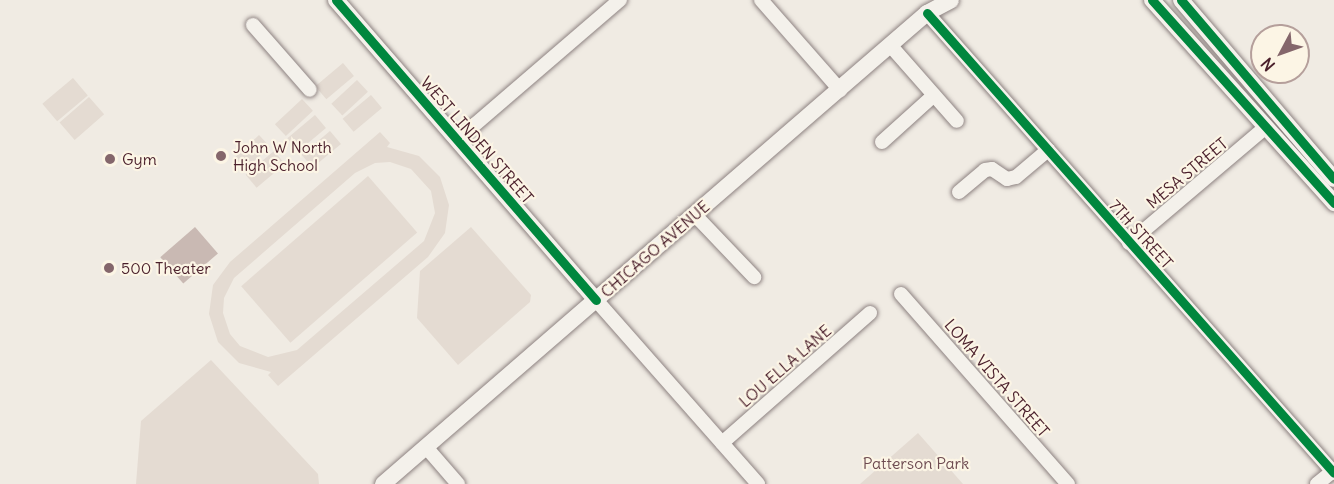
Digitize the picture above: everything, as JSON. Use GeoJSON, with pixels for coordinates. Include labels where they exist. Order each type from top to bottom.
{"type":"FeatureCollection","features":[{"type":"Feature","properties":{"kind":"main road","name":"WEST LINDEN STREET"},"geometry":{"type":"LineString","coordinates":[[336,0],[596,300]]}},
{"type":"Feature","properties":{"kind":"main road","name":"CHICAGO AVENUE"},"geometry":{"type":"LineString","coordinates":[[383,484],[840,90],[931,6],[951,0]]}},
{"type":"Feature","properties":{"kind":"main road"},"geometry":{"type":"LineString","coordinates":[[1152,0],[1334,203]]}},
{"type":"Feature","properties":{"kind":"main road"},"geometry":{"type":"LineString","coordinates":[[1181,0],[1334,179]]}},
{"type":"Feature","properties":{"kind":"main road"},"geometry":{"type":"LineString","coordinates":[[1292,156],[1316,172],[1334,194]]}},
{"type":"Feature","properties":{"kind":"street"},"geometry":{"type":"LineString","coordinates":[[760,0],[840,90]]}},
{"type":"Feature","properties":{"kind":"street"},"geometry":{"type":"LineString","coordinates":[[457,140],[612,2]]}},
{"type":"Feature","properties":{"kind":"street","name":"7TH STREET"},"geometry":{"type":"LineString","coordinates":[[931,6],[1048,150],[1333,471]]}},
{"type":"Feature","properties":{"kind":"street"},"geometry":{"type":"LineString","coordinates":[[253,25],[310,90]]}},
{"type":"Feature","properties":{"kind":"street"},"geometry":{"type":"LineString","coordinates":[[890,45],[957,121]]}},
{"type":"Feature","properties":{"kind":"street"},"geometry":{"type":"LineString","coordinates":[[882,142],[934,95]]}},
{"type":"Feature","properties":{"kind":"street","name":"MESA STREET"},"geometry":{"type":"LineString","coordinates":[[1130,243],[1266,127]]}},
{"type":"Feature","properties":{"kind":"street"},"geometry":{"type":"LineString","coordinates":[[959,192],[985,170],[992,169],[1007,179],[1016,177],[1048,150]]}},
{"type":"Feature","properties":{"kind":"street"},"geometry":{"type":"LineString","coordinates":[[695,215],[754,277]]}},
{"type":"Feature","properties":{"kind":"street","name":"LOMA VISTA STREET"},"geometry":{"type":"LineString","coordinates":[[901,294],[1068,484]]}},
{"type":"Feature","properties":{"kind":"street","name":"WEST LINDEN STREET"},"geometry":{"type":"LineString","coordinates":[[596,300],[758,484]]}},
{"type":"Feature","properties":{"kind":"street","name":"LOU ELLA LANE"},"geometry":{"type":"LineString","coordinates":[[722,443],[870,313]]}},
{"type":"Feature","properties":{"kind":"street"},"geometry":{"type":"LineString","coordinates":[[426,447],[458,484]]}},
{"type":"Feature","properties":{"kind":"street"},"geometry":{"type":"LineString","coordinates":[[1317,484],[1333,471]]}},
{"type":"Feature","properties":{"kind":"green space"},"geometry":{"type":"Polygon","coordinates":[[[343,63],[354,76],[326,99],[315,86],[343,63]]]}},
{"type":"Feature","properties":{"kind":"green space"},"geometry":{"type":"Polygon","coordinates":[[[73,78],[88,96],[57,121],[42,104],[73,78]]]}},
{"type":"Feature","properties":{"kind":"green space"},"geometry":{"type":"Polygon","coordinates":[[[357,80],[368,92],[342,116],[331,104],[357,80]]]}},
{"type":"Feature","properties":{"kind":"green space"},"geometry":{"type":"Polygon","coordinates":[[[371,95],[382,108],[354,132],[343,119],[371,95]]]}},
{"type":"Feature","properties":{"kind":"green space"},"geometry":{"type":"Polygon","coordinates":[[[89,97],[104,114],[75,140],[60,123],[89,97]]]}},
{"type":"Feature","properties":{"kind":"green space"},"geometry":{"type":"Polygon","coordinates":[[[302,99],[313,111],[286,136],[275,124],[302,99]]]}},
{"type":"Feature","properties":{"kind":"green space"},"geometry":{"type":"Polygon","coordinates":[[[315,115],[326,128],[298,151],[287,138],[315,115]]]}},
{"type":"Feature","properties":{"kind":"green space"},"geometry":{"type":"Polygon","coordinates":[[[330,131],[341,144],[313,168],[302,155],[330,131]]]}},
{"type":"Feature","properties":{"kind":"green space"},"geometry":{"type":"Polygon","coordinates":[[[380,132],[390,143],[387,147],[419,156],[440,177],[449,205],[445,233],[428,257],[278,386],[268,375],[271,372],[239,363],[218,342],[209,314],[213,285],[230,262],[380,132]],[[390,162],[375,163],[355,173],[234,278],[224,298],[223,313],[230,334],[240,346],[268,357],[297,350],[424,241],[435,213],[431,191],[411,169],[390,162]]]}},
{"type":"Feature","properties":{"kind":"green space"},"geometry":{"type":"Polygon","coordinates":[[[259,135],[270,147],[244,171],[233,159],[259,135]]]}},
{"type":"Feature","properties":{"kind":"green space"},"geometry":{"type":"Polygon","coordinates":[[[274,151],[285,164],[257,188],[246,175],[274,151]]]}},
{"type":"Feature","properties":{"kind":"green space"},"geometry":{"type":"Polygon","coordinates":[[[368,176],[417,233],[290,343],[241,286],[368,176]]]}},
{"type":"Feature","properties":{"kind":"green space"},"geometry":{"type":"Polygon","coordinates":[[[471,227],[531,295],[530,302],[458,365],[417,318],[420,271],[471,227]]]}},
{"type":"Feature","properties":{"kind":"green space"},"geometry":{"type":"Polygon","coordinates":[[[211,360],[318,474],[319,484],[136,484],[141,421],[211,360]]]}},
{"type":"Feature","properties":{"kind":"green space","name":"Patterson Park"},"geometry":{"type":"Polygon","coordinates":[[[918,433],[963,484],[860,484],[918,433]]]}},
{"type":"Feature","properties":{"kind":"shaded area"},"geometry":{"type":"Polygon","coordinates":[[[195,227],[218,253],[183,284],[160,257],[195,227]]]}},
{"type":"Feature","properties":{"kind":"cycle path"},"geometry":{"type":"LineString","coordinates":[[336,0],[596,300]]}},
{"type":"Feature","properties":{"kind":"cycle path"},"geometry":{"type":"LineString","coordinates":[[1152,0],[1334,203]]}},
{"type":"Feature","properties":{"kind":"cycle path"},"geometry":{"type":"LineString","coordinates":[[1181,0],[1334,179]]}},
{"type":"Feature","properties":{"kind":"cycle path"},"geometry":{"type":"LineString","coordinates":[[927,13],[1334,473]]}},
{"type":"Feature","properties":{"kind":"place","name":"John W North High School"},"geometry":{"type":"Point","coordinates":[221,156]}},
{"type":"Feature","properties":{"kind":"place","name":"Gym"},"geometry":{"type":"Point","coordinates":[110,159]}},
{"type":"Feature","properties":{"kind":"place","name":"500 Theater"},"geometry":{"type":"Point","coordinates":[109,268]}}]}
